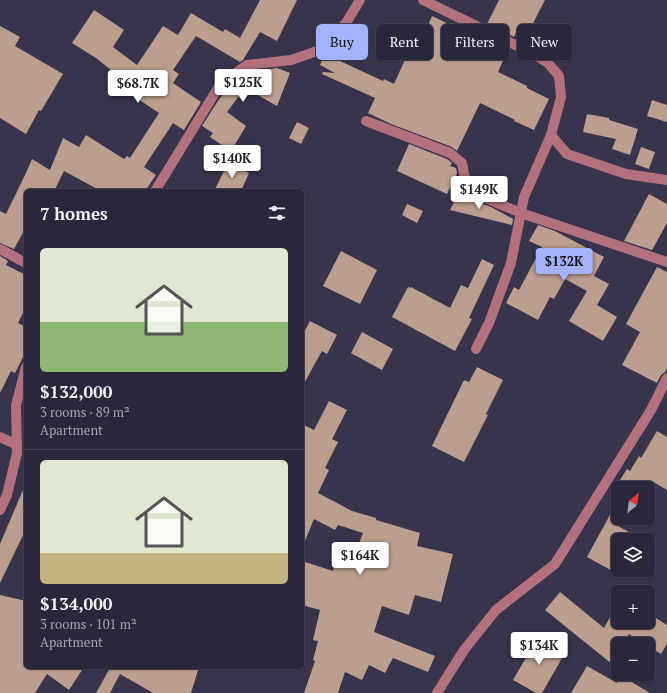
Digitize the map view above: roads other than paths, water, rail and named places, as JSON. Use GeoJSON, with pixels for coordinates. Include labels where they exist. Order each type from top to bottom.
{"type":"FeatureCollection","features":[{"type":"Feature","properties":{"kind":"street"},"geometry":{"type":"LineString","coordinates":[[156,189],[221,83],[246,65],[292,60],[320,50],[346,23],[360,0]]}},
{"type":"Feature","properties":{"kind":"street"},"geometry":{"type":"LineString","coordinates":[[423,0],[534,54],[548,63],[559,76],[561,97],[551,135],[524,197],[511,263],[489,323],[476,349]]}},
{"type":"Feature","properties":{"kind":"street"},"geometry":{"type":"LineString","coordinates":[[366,121],[450,153],[462,163],[464,179],[468,189],[478,195],[521,213],[667,262]]}},
{"type":"Feature","properties":{"kind":"street"},"geometry":{"type":"LineString","coordinates":[[551,135],[567,154],[626,174],[667,180]]}},
{"type":"Feature","properties":{"kind":"street"},"geometry":{"type":"LineString","coordinates":[[0,249],[24,262]]}},
{"type":"Feature","properties":{"kind":"street"},"geometry":{"type":"LineString","coordinates":[[0,510],[7,495],[17,453],[16,405],[24,375]]}},
{"type":"Feature","properties":{"kind":"street"},"geometry":{"type":"LineString","coordinates":[[437,693],[464,650],[496,610],[555,564],[651,410],[667,378]]}},
{"type":"Feature","properties":{"kind":"street"},"geometry":{"type":"LineString","coordinates":[[0,437],[17,445]]}}]}
